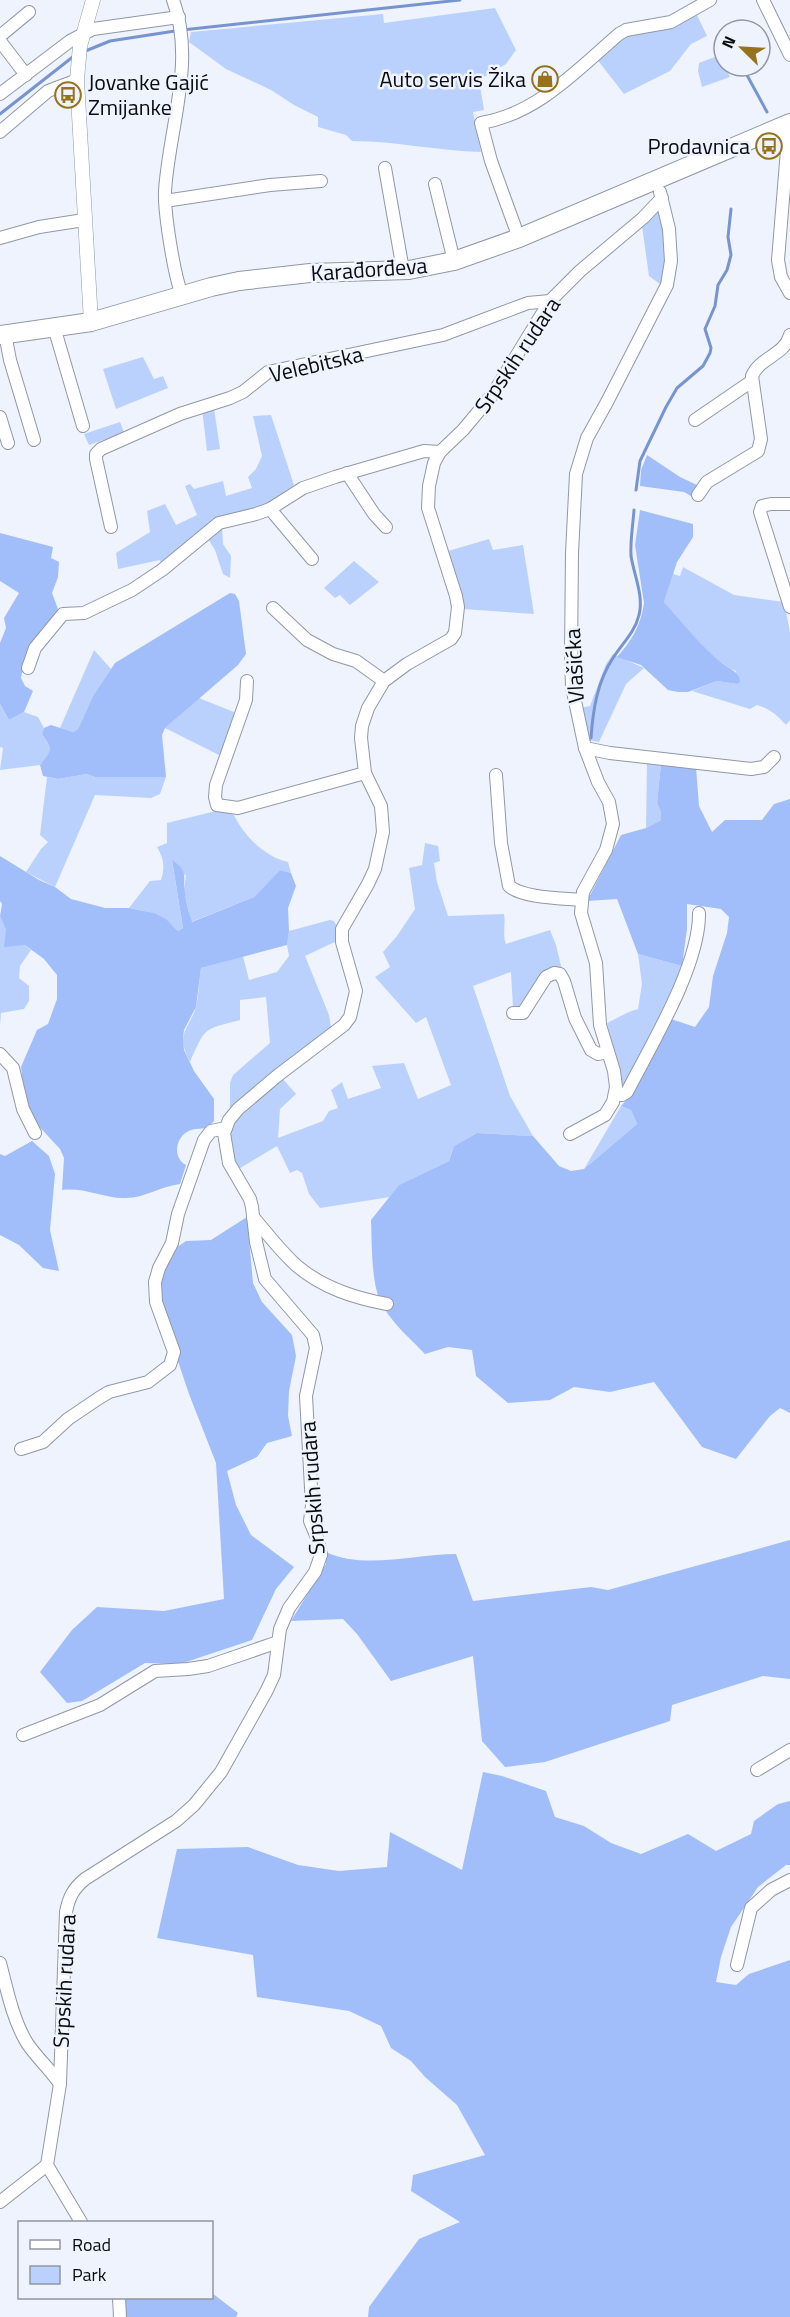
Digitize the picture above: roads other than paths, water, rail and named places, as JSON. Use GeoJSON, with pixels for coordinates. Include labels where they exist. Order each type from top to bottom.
{"type":"FeatureCollection","features":[{"type":"Feature","properties":{"kind":"main road","name":"Karađorđeva"},"geometry":{"type":"LineString","coordinates":[[3,335],[91,322],[212,287],[267,277],[403,270],[454,261],[519,238],[787,124]]}},
{"type":"Feature","properties":{"kind":"street"},"geometry":{"type":"LineString","coordinates":[[91,322],[77,80],[81,47],[93,0]]}},
{"type":"Feature","properties":{"kind":"street"},"geometry":{"type":"LineString","coordinates":[[172,0],[180,20],[182,61],[165,201],[182,295]]}},
{"type":"Feature","properties":{"kind":"street"},"geometry":{"type":"LineString","coordinates":[[519,238],[491,161],[481,123],[509,117],[537,102],[626,30],[671,22],[710,0]]}},
{"type":"Feature","properties":{"kind":"street"},"geometry":{"type":"LineString","coordinates":[[763,0],[790,54]]}},
{"type":"Feature","properties":{"kind":"street"},"geometry":{"type":"LineString","coordinates":[[0,36],[29,12]]}},
{"type":"Feature","properties":{"kind":"street"},"geometry":{"type":"LineString","coordinates":[[0,94],[26,75],[81,47],[93,29],[180,20]]}},
{"type":"Feature","properties":{"kind":"street"},"geometry":{"type":"LineString","coordinates":[[0,41],[26,75]]}},
{"type":"Feature","properties":{"kind":"street"},"geometry":{"type":"LineString","coordinates":[[0,132],[48,91],[77,80]]}},
{"type":"Feature","properties":{"kind":"street"},"geometry":{"type":"LineString","coordinates":[[787,124],[778,260],[781,277],[790,294]]}},
{"type":"Feature","properties":{"kind":"street"},"geometry":{"type":"LineString","coordinates":[[385,168],[403,270]]}},
{"type":"Feature","properties":{"kind":"street","name":"Vlašićka"},"geometry":{"type":"LineString","coordinates":[[581,900],[610,841],[613,824],[609,802],[598,782],[585,748],[575,704],[570,656],[576,474],[587,438],[608,402],[667,285],[670,270],[670,238],[662,198],[655,180]]}},
{"type":"Feature","properties":{"kind":"street"},"geometry":{"type":"LineString","coordinates":[[165,201],[260,187],[321,181]]}},
{"type":"Feature","properties":{"kind":"street"},"geometry":{"type":"LineString","coordinates":[[435,184],[454,261]]}},
{"type":"Feature","properties":{"kind":"street","name":"Srpskih rudara"},"geometry":{"type":"LineString","coordinates":[[47,2165],[60,2084],[66,1912],[70,1896],[85,1879],[176,1821],[194,1805],[221,1772],[274,1675],[280,1629],[289,1608],[315,1572],[321,1555],[310,1521],[312,1506],[306,1396],[316,1348],[313,1335],[265,1279],[256,1242],[250,1199],[227,1157],[226,1128],[238,1109],[344,1025],[350,1017],[356,991],[342,942],[342,929],[369,884],[375,869],[383,832],[381,806],[366,773],[361,738],[362,726],[368,708],[384,681],[407,664],[451,639],[457,627],[456,596],[428,508],[432,471],[440,452],[463,430],[494,394],[550,302],[580,271],[643,218],[662,198]]}},
{"type":"Feature","properties":{"kind":"street"},"geometry":{"type":"LineString","coordinates":[[0,238],[84,220]]}},
{"type":"Feature","properties":{"kind":"street","name":"Velebitska"},"geometry":{"type":"LineString","coordinates":[[111,527],[96,459],[96,454],[102,449],[180,414],[243,392],[268,372],[443,335],[492,319],[528,303],[550,302]]}},
{"type":"Feature","properties":{"kind":"street"},"geometry":{"type":"LineString","coordinates":[[54,327],[83,426]]}},
{"type":"Feature","properties":{"kind":"street"},"geometry":{"type":"LineString","coordinates":[[3,335],[34,440]]}},
{"type":"Feature","properties":{"kind":"street"},"geometry":{"type":"LineString","coordinates":[[698,495],[707,482],[759,451],[761,439],[752,376],[757,368],[784,348],[790,335]]}},
{"type":"Feature","properties":{"kind":"street"},"geometry":{"type":"LineString","coordinates":[[696,420],[752,381]]}},
{"type":"Feature","properties":{"kind":"street"},"geometry":{"type":"LineString","coordinates":[[0,417],[8,443]]}},
{"type":"Feature","properties":{"kind":"street"},"geometry":{"type":"LineString","coordinates":[[28,668],[35,648],[63,614],[84,613],[132,590],[162,570],[219,523],[270,509],[303,488],[347,473],[424,451],[440,452]]}},
{"type":"Feature","properties":{"kind":"street"},"geometry":{"type":"LineString","coordinates":[[347,473],[374,514],[386,527]]}},
{"type":"Feature","properties":{"kind":"street"},"geometry":{"type":"LineString","coordinates":[[790,504],[766,504],[760,508],[784,569],[790,607]]}},
{"type":"Feature","properties":{"kind":"street"},"geometry":{"type":"LineString","coordinates":[[270,509],[312,559]]}},
{"type":"Feature","properties":{"kind":"street"},"geometry":{"type":"LineString","coordinates":[[273,608],[307,640],[333,654],[356,661],[384,681]]}},
{"type":"Feature","properties":{"kind":"street"},"geometry":{"type":"LineString","coordinates":[[247,681],[246,700],[216,785],[214,797],[217,805],[238,808],[366,773]]}},
{"type":"Feature","properties":{"kind":"street"},"geometry":{"type":"LineString","coordinates":[[585,748],[610,753],[751,769],[764,767],[774,757]]}},
{"type":"Feature","properties":{"kind":"street"},"geometry":{"type":"LineString","coordinates":[[495,775],[503,854],[509,886],[515,891],[581,900],[582,918],[598,972],[600,1024],[616,1080],[615,1095],[605,1115],[570,1134]]}},
{"type":"Feature","properties":{"kind":"street"},"geometry":{"type":"LineString","coordinates":[[615,1095],[627,1092],[670,1007],[694,950],[699,913]]}},
{"type":"Feature","properties":{"kind":"street"},"geometry":{"type":"LineString","coordinates":[[513,1012],[523,1013],[546,977],[554,973],[560,974],[575,1018],[591,1050],[598,1054],[608,1052]]}},
{"type":"Feature","properties":{"kind":"street"},"geometry":{"type":"LineString","coordinates":[[0,1054],[14,1068],[23,1109],[35,1133]]}},
{"type":"Feature","properties":{"kind":"street"},"geometry":{"type":"LineString","coordinates":[[21,1449],[43,1442],[68,1419],[109,1392],[148,1382],[170,1365],[174,1352],[154,1294],[156,1275],[172,1243],[177,1214],[204,1140],[211,1131],[226,1128]]}},
{"type":"Feature","properties":{"kind":"street"},"geometry":{"type":"LineString","coordinates":[[253,1217],[297,1266],[332,1288],[357,1299],[387,1304]]}},
{"type":"Feature","properties":{"kind":"street"},"geometry":{"type":"LineString","coordinates":[[23,1735],[99,1705],[155,1671],[208,1666],[278,1642]]}},
{"type":"Feature","properties":{"kind":"street"},"geometry":{"type":"LineString","coordinates":[[757,1770],[790,1750]]}},
{"type":"Feature","properties":{"kind":"street"},"geometry":{"type":"LineString","coordinates":[[737,1965],[751,1908],[771,1890],[790,1880]]}},
{"type":"Feature","properties":{"kind":"street"},"geometry":{"type":"LineString","coordinates":[[0,1963],[18,2027],[29,2045],[60,2084]]}},
{"type":"Feature","properties":{"kind":"street"},"geometry":{"type":"LineString","coordinates":[[0,2202],[47,2165],[80,2221]]}},
{"type":"Feature","properties":{"kind":"street"},"geometry":{"type":"LineString","coordinates":[[119,2299],[120,2317]]}},
{"type":"Feature","properties":{"kind":"waterway"},"geometry":{"type":"LineString","coordinates":[[182,30],[460,0]]}},
{"type":"Feature","properties":{"kind":"waterway"},"geometry":{"type":"LineString","coordinates":[[83,52],[110,41],[175,31]]}},
{"type":"Feature","properties":{"kind":"waterway"},"geometry":{"type":"LineString","coordinates":[[0,114],[74,56]]}},
{"type":"Feature","properties":{"kind":"waterway"},"geometry":{"type":"LineString","coordinates":[[749,78],[767,112]]}},
{"type":"Feature","properties":{"kind":"waterway"},"geometry":{"type":"LineString","coordinates":[[636,490],[640,461],[666,407],[677,388],[703,366],[710,353],[711,348],[705,329],[715,306],[718,285],[727,270],[731,255],[728,237],[731,209]]}},
{"type":"Feature","properties":{"kind":"waterway"},"geometry":{"type":"LineString","coordinates":[[591,738],[595,707],[603,677],[639,615],[639,593],[631,556],[634,510]]}},
{"type":"Feature","properties":{"kind":"place","name":"Auto servis Žika"},"geometry":{"type":"Point","coordinates":[545,79]}},
{"type":"Feature","properties":{"kind":"place","name":"Jovanke Gajić Zmijanke"},"geometry":{"type":"Point","coordinates":[68,95]}},
{"type":"Feature","properties":{"kind":"place","name":"Prodavnica"},"geometry":{"type":"Point","coordinates":[769,146]}}]}
